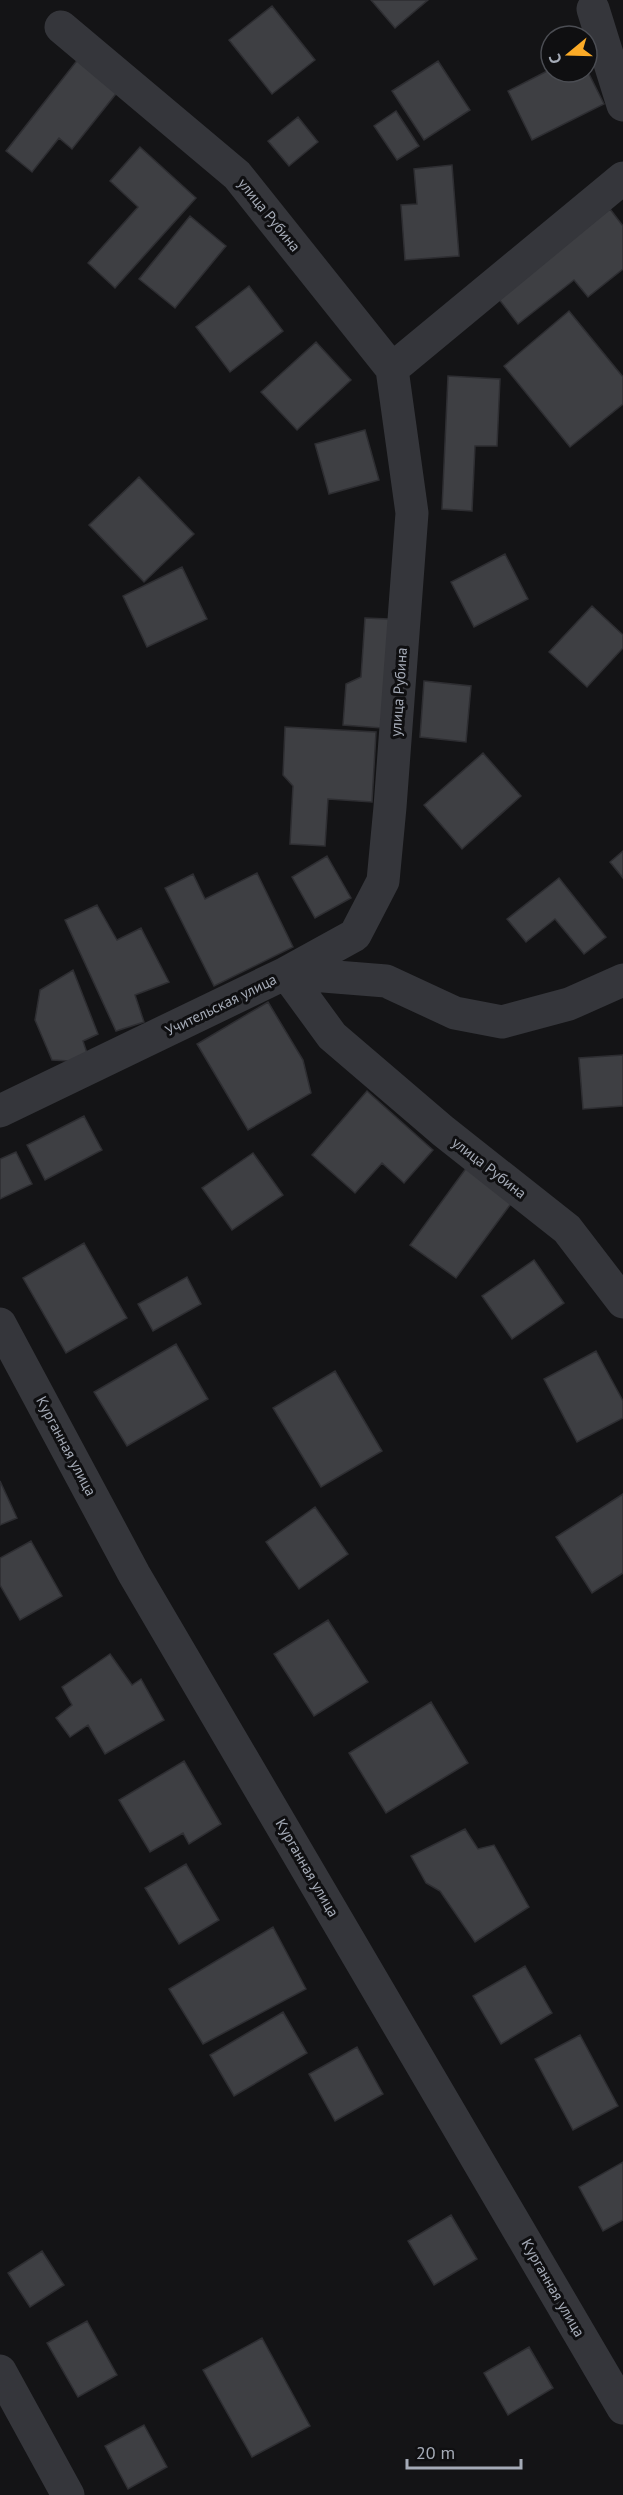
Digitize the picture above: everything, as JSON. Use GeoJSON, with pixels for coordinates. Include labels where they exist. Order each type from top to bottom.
{"type":"FeatureCollection","features":[{"type":"Feature","properties":{"kind":"street"},"geometry":{"type":"LineString","coordinates":[[593,9],[623,105]]}},
{"type":"Feature","properties":{"kind":"street","name":"улица Рубина"},"geometry":{"type":"LineString","coordinates":[[61,27],[237,175],[392,369],[412,513],[383,881],[355,935],[286,973],[332,1036],[443,1131],[567,1229],[623,1302]]}},
{"type":"Feature","properties":{"kind":"street"},"geometry":{"type":"LineString","coordinates":[[392,369],[623,178]]}},
{"type":"Feature","properties":{"kind":"street","name":"Учительская улица"},"geometry":{"type":"LineString","coordinates":[[0,1111],[286,973],[386,981],[455,1013],[502,1022],[569,1004],[623,980]]}},
{"type":"Feature","properties":{"kind":"street","name":"Курганная улица"},"geometry":{"type":"LineString","coordinates":[[0,1324],[134,1574],[623,2408]]}},
{"type":"Feature","properties":{"kind":"street"},"geometry":{"type":"LineString","coordinates":[[0,2371],[68,2495]]}},
{"type":"Feature","properties":{"kind":"building"},"geometry":{"type":"Polygon","coordinates":[[[371,0],[428,0],[395,28],[371,0]]]}},
{"type":"Feature","properties":{"kind":"building"},"geometry":{"type":"Polygon","coordinates":[[[272,6],[315,60],[272,94],[229,40],[272,6]]]}},
{"type":"Feature","properties":{"kind":"building"},"geometry":{"type":"Polygon","coordinates":[[[79,58],[119,90],[72,149],[59,138],[32,172],[6,151],[79,58]]]}},
{"type":"Feature","properties":{"kind":"building"},"geometry":{"type":"Polygon","coordinates":[[[438,61],[470,110],[424,140],[392,91],[438,61]]]}},
{"type":"Feature","properties":{"kind":"building"},"geometry":{"type":"Polygon","coordinates":[[[539,75],[539,84],[594,84],[604,104],[532,140],[508,91],[539,75]]]}},
{"type":"Feature","properties":{"kind":"building"},"geometry":{"type":"Polygon","coordinates":[[[396,111],[419,146],[397,160],[374,126],[396,111]]]}},
{"type":"Feature","properties":{"kind":"building"},"geometry":{"type":"Polygon","coordinates":[[[298,117],[318,142],[289,166],[268,141],[298,117]]]}},
{"type":"Feature","properties":{"kind":"building"},"geometry":{"type":"Polygon","coordinates":[[[140,147],[196,198],[115,288],[88,263],[138,207],[110,181],[140,147]]]}},
{"type":"Feature","properties":{"kind":"building"},"geometry":{"type":"Polygon","coordinates":[[[452,165],[459,256],[405,260],[401,205],[417,204],[414,169],[452,165]]]}},
{"type":"Feature","properties":{"kind":"building"},"geometry":{"type":"Polygon","coordinates":[[[610,209],[623,226],[623,269],[588,297],[574,280],[518,324],[498,298],[610,209]]]}},
{"type":"Feature","properties":{"kind":"building"},"geometry":{"type":"Polygon","coordinates":[[[190,216],[226,246],[175,308],[139,279],[190,216]]]}},
{"type":"Feature","properties":{"kind":"building"},"geometry":{"type":"Polygon","coordinates":[[[249,286],[283,331],[230,372],[196,327],[249,286]]]}},
{"type":"Feature","properties":{"kind":"building"},"geometry":{"type":"Polygon","coordinates":[[[569,311],[623,377],[623,404],[570,447],[504,366],[569,311]]]}},
{"type":"Feature","properties":{"kind":"building"},"geometry":{"type":"Polygon","coordinates":[[[316,342],[351,380],[297,430],[261,392],[316,342]]]}},
{"type":"Feature","properties":{"kind":"building"},"geometry":{"type":"Polygon","coordinates":[[[448,376],[500,379],[497,446],[475,446],[472,511],[442,509],[448,376]]]}},
{"type":"Feature","properties":{"kind":"building"},"geometry":{"type":"Polygon","coordinates":[[[365,430],[379,480],[329,494],[315,444],[365,430]]]}},
{"type":"Feature","properties":{"kind":"building"},"geometry":{"type":"Polygon","coordinates":[[[139,477],[194,534],[144,582],[89,525],[139,477]]]}},
{"type":"Feature","properties":{"kind":"building"},"geometry":{"type":"Polygon","coordinates":[[[505,554],[528,599],[474,627],[451,582],[505,554]]]}},
{"type":"Feature","properties":{"kind":"building"},"geometry":{"type":"Polygon","coordinates":[[[182,567],[207,619],[147,647],[123,596],[182,567]]]}},
{"type":"Feature","properties":{"kind":"building"},"geometry":{"type":"Polygon","coordinates":[[[592,606],[623,635],[623,648],[587,687],[549,652],[592,606]]]}},
{"type":"Feature","properties":{"kind":"building"},"geometry":{"type":"Polygon","coordinates":[[[365,618],[389,619],[382,728],[343,725],[346,684],[361,677],[365,618]]]}},
{"type":"Feature","properties":{"kind":"building"},"geometry":{"type":"Polygon","coordinates":[[[424,681],[471,686],[466,742],[420,737],[424,681]]]}},
{"type":"Feature","properties":{"kind":"building"},"geometry":{"type":"Polygon","coordinates":[[[285,727],[376,732],[372,802],[328,799],[325,846],[290,844],[293,786],[283,775],[285,727]]]}},
{"type":"Feature","properties":{"kind":"building"},"geometry":{"type":"Polygon","coordinates":[[[483,753],[521,796],[462,849],[424,805],[483,753]]]}},
{"type":"Feature","properties":{"kind":"building"},"geometry":{"type":"Polygon","coordinates":[[[623,851],[623,878],[610,862],[623,851]]]}},
{"type":"Feature","properties":{"kind":"building"},"geometry":{"type":"Polygon","coordinates":[[[327,856],[351,898],[315,918],[292,877],[327,856]]]}},
{"type":"Feature","properties":{"kind":"building"},"geometry":{"type":"Polygon","coordinates":[[[257,873],[293,947],[214,986],[165,888],[193,874],[205,899],[257,873]]]}},
{"type":"Feature","properties":{"kind":"building"},"geometry":{"type":"Polygon","coordinates":[[[559,878],[606,937],[584,954],[555,919],[526,942],[507,919],[559,878]]]}},
{"type":"Feature","properties":{"kind":"building"},"geometry":{"type":"Polygon","coordinates":[[[97,905],[117,940],[141,928],[169,982],[135,995],[144,1022],[116,1031],[65,920],[97,905]]]}},
{"type":"Feature","properties":{"kind":"building"},"geometry":{"type":"Polygon","coordinates":[[[73,970],[98,1034],[83,1041],[87,1053],[70,1061],[52,1060],[35,1020],[40,990],[73,970]]]}},
{"type":"Feature","properties":{"kind":"building"},"geometry":{"type":"Polygon","coordinates":[[[268,1002],[303,1060],[311,1093],[248,1130],[197,1044],[268,1002]]]}},
{"type":"Feature","properties":{"kind":"building"},"geometry":{"type":"Polygon","coordinates":[[[623,1055],[623,1106],[583,1109],[579,1058],[623,1055]]]}},
{"type":"Feature","properties":{"kind":"building"},"geometry":{"type":"Polygon","coordinates":[[[367,1091],[433,1150],[404,1183],[382,1163],[355,1193],[312,1155],[367,1091]]]}},
{"type":"Feature","properties":{"kind":"building"},"geometry":{"type":"Polygon","coordinates":[[[84,1116],[102,1150],[45,1180],[27,1145],[84,1116]]]}},
{"type":"Feature","properties":{"kind":"building"},"geometry":{"type":"Polygon","coordinates":[[[16,1152],[32,1184],[0,1199],[0,1159],[16,1152]]]}},
{"type":"Feature","properties":{"kind":"building"},"geometry":{"type":"Polygon","coordinates":[[[253,1153],[283,1195],[232,1230],[202,1188],[253,1153]]]}},
{"type":"Feature","properties":{"kind":"building"},"geometry":{"type":"Polygon","coordinates":[[[467,1167],[513,1201],[456,1278],[410,1245],[467,1167]]]}},
{"type":"Feature","properties":{"kind":"building"},"geometry":{"type":"Polygon","coordinates":[[[84,1243],[127,1318],[66,1353],[23,1278],[84,1243]]]}},
{"type":"Feature","properties":{"kind":"building"},"geometry":{"type":"Polygon","coordinates":[[[534,1260],[564,1303],[512,1339],[482,1296],[534,1260]]]}},
{"type":"Feature","properties":{"kind":"building"},"geometry":{"type":"Polygon","coordinates":[[[187,1277],[201,1304],[153,1331],[138,1304],[187,1277]]]}},
{"type":"Feature","properties":{"kind":"building"},"geometry":{"type":"Polygon","coordinates":[[[176,1344],[208,1399],[127,1446],[94,1392],[176,1344]]]}},
{"type":"Feature","properties":{"kind":"building"},"geometry":{"type":"Polygon","coordinates":[[[596,1351],[623,1401],[623,1418],[577,1442],[544,1379],[596,1351]]]}},
{"type":"Feature","properties":{"kind":"building"},"geometry":{"type":"Polygon","coordinates":[[[335,1371],[382,1451],[321,1487],[273,1408],[335,1371]]]}},
{"type":"Feature","properties":{"kind":"building"},"geometry":{"type":"Polygon","coordinates":[[[0,1481],[17,1518],[0,1525],[0,1481]]]}},
{"type":"Feature","properties":{"kind":"building"},"geometry":{"type":"Polygon","coordinates":[[[623,1494],[623,1573],[592,1593],[556,1537],[623,1494]]]}},
{"type":"Feature","properties":{"kind":"building"},"geometry":{"type":"Polygon","coordinates":[[[315,1507],[348,1554],[299,1589],[266,1542],[315,1507]]]}},
{"type":"Feature","properties":{"kind":"building"},"geometry":{"type":"Polygon","coordinates":[[[31,1541],[62,1596],[20,1620],[0,1585],[0,1558],[31,1541]]]}},
{"type":"Feature","properties":{"kind":"building"},"geometry":{"type":"Polygon","coordinates":[[[328,1620],[368,1682],[314,1716],[274,1654],[328,1620]]]}},
{"type":"Feature","properties":{"kind":"building"},"geometry":{"type":"Polygon","coordinates":[[[110,1654],[132,1685],[141,1679],[164,1720],[105,1754],[88,1725],[70,1737],[56,1718],[72,1705],[62,1687],[110,1654]]]}},
{"type":"Feature","properties":{"kind":"building"},"geometry":{"type":"Polygon","coordinates":[[[431,1702],[468,1763],[386,1813],[349,1753],[431,1702]]]}},
{"type":"Feature","properties":{"kind":"building"},"geometry":{"type":"Polygon","coordinates":[[[184,1761],[221,1824],[189,1844],[183,1833],[150,1852],[119,1800],[184,1761]]]}},
{"type":"Feature","properties":{"kind":"building"},"geometry":{"type":"Polygon","coordinates":[[[465,1829],[478,1849],[494,1845],[529,1907],[475,1942],[440,1891],[426,1883],[411,1856],[465,1829]]]}},
{"type":"Feature","properties":{"kind":"building"},"geometry":{"type":"Polygon","coordinates":[[[186,1864],[219,1920],[179,1944],[145,1888],[186,1864]]]}},
{"type":"Feature","properties":{"kind":"building"},"geometry":{"type":"Polygon","coordinates":[[[273,1927],[306,1989],[203,2044],[169,1989],[273,1927]]]}},
{"type":"Feature","properties":{"kind":"building"},"geometry":{"type":"Polygon","coordinates":[[[525,1966],[552,2013],[501,2044],[473,1996],[525,1966]]]}},
{"type":"Feature","properties":{"kind":"building"},"geometry":{"type":"Polygon","coordinates":[[[283,2012],[307,2053],[234,2096],[210,2055],[283,2012]]]}},
{"type":"Feature","properties":{"kind":"building"},"geometry":{"type":"Polygon","coordinates":[[[580,2035],[618,2106],[573,2130],[535,2059],[580,2035]]]}},
{"type":"Feature","properties":{"kind":"building"},"geometry":{"type":"Polygon","coordinates":[[[357,2047],[383,2094],[335,2121],[309,2074],[357,2047]]]}},
{"type":"Feature","properties":{"kind":"building"},"geometry":{"type":"Polygon","coordinates":[[[623,2162],[623,2220],[603,2231],[579,2187],[623,2162]]]}},
{"type":"Feature","properties":{"kind":"building"},"geometry":{"type":"Polygon","coordinates":[[[451,2215],[477,2259],[434,2285],[408,2241],[451,2215]]]}},
{"type":"Feature","properties":{"kind":"building"},"geometry":{"type":"Polygon","coordinates":[[[42,2251],[64,2285],[30,2307],[8,2273],[42,2251]]]}},
{"type":"Feature","properties":{"kind":"building"},"geometry":{"type":"Polygon","coordinates":[[[87,2321],[117,2375],[78,2397],[47,2343],[87,2321]]]}},
{"type":"Feature","properties":{"kind":"building"},"geometry":{"type":"Polygon","coordinates":[[[262,2338],[310,2426],[252,2457],[203,2370],[262,2338]]]}},
{"type":"Feature","properties":{"kind":"building"},"geometry":{"type":"Polygon","coordinates":[[[529,2347],[553,2388],[508,2415],[484,2373],[529,2347]]]}},
{"type":"Feature","properties":{"kind":"building"},"geometry":{"type":"Polygon","coordinates":[[[144,2425],[167,2467],[128,2489],[105,2446],[144,2425]]]}}]}
